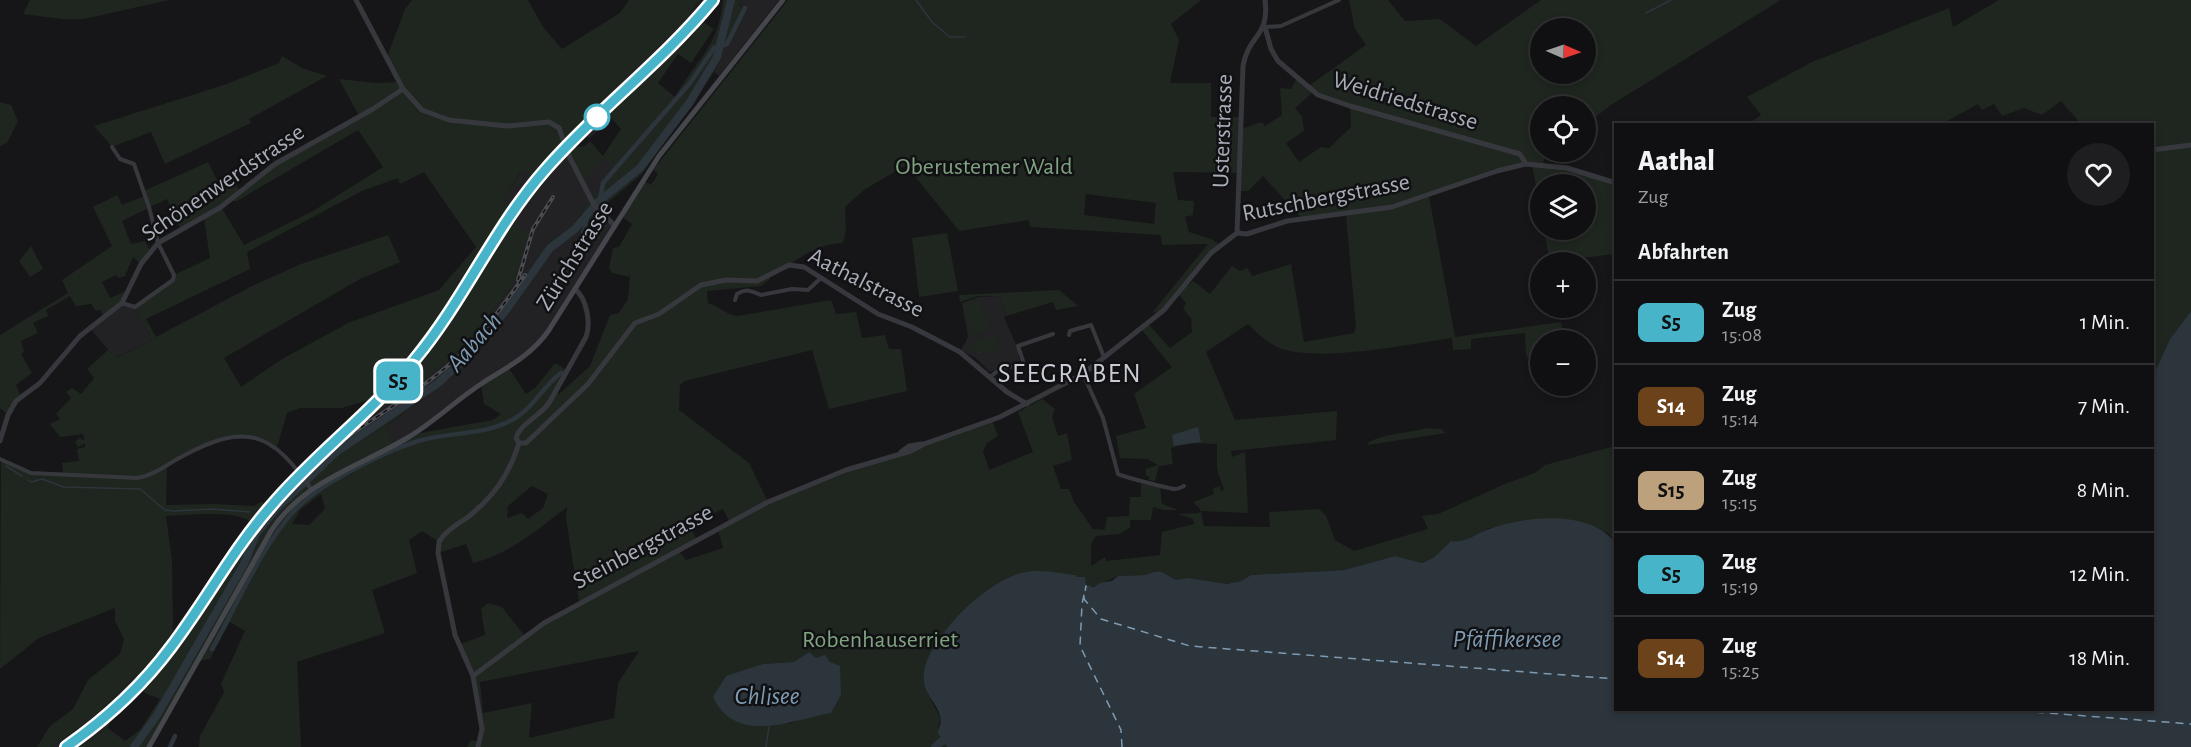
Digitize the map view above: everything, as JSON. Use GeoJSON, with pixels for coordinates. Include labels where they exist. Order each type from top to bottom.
{"type":"FeatureCollection","features":[{"type":"Feature","properties":{"kind":"main road","name":"Zürichstrasse"},"geometry":{"type":"LineString","coordinates":[[149,747],[275,524],[294,503],[311,489],[350,466],[411,436],[462,397],[530,353],[547,334],[649,171],[783,0]]}},
{"type":"Feature","properties":{"kind":"street"},"geometry":{"type":"LineString","coordinates":[[357,0],[403,89],[417,106],[437,117],[507,126],[549,122],[559,128],[569,156],[594,205],[615,226]]}},
{"type":"Feature","properties":{"kind":"street"},"geometry":{"type":"LineString","coordinates":[[1265,0],[1265,27],[1281,26],[1339,0]]}},
{"type":"Feature","properties":{"kind":"street","name":"Weidriedstrasse"},"geometry":{"type":"LineString","coordinates":[[1265,27],[1271,49],[1278,61],[1318,95],[1360,110],[1520,154],[1526,164]]}},
{"type":"Feature","properties":{"kind":"street","name":"Usterstrasse"},"geometry":{"type":"LineString","coordinates":[[1237,233],[1243,66],[1246,53],[1265,27]]}},
{"type":"Feature","properties":{"kind":"street","name":"Schönenwerdstrasse"},"geometry":{"type":"LineString","coordinates":[[0,441],[8,415],[16,401],[40,382],[80,336],[122,303],[141,264],[158,243],[221,207],[275,164],[373,110],[403,89]]}},
{"type":"Feature","properties":{"kind":"street"},"geometry":{"type":"LineString","coordinates":[[2154,150],[2191,145]]}},
{"type":"Feature","properties":{"kind":"street"},"geometry":{"type":"LineString","coordinates":[[112,147],[120,159],[134,164],[149,207],[158,243],[173,280],[135,307],[122,303]]}},
{"type":"Feature","properties":{"kind":"street","name":"Rutschbergstrasse"},"geometry":{"type":"LineString","coordinates":[[1027,404],[1083,374],[1164,310],[1211,253],[1237,233],[1245,234],[1287,222],[1392,207],[1497,171],[1526,164],[1560,166],[1614,182]]}},
{"type":"Feature","properties":{"kind":"street","name":"Aathalstrasse"},"geometry":{"type":"LineString","coordinates":[[519,443],[526,443],[588,384],[632,326],[658,314],[694,289],[718,281],[761,280],[794,264],[804,267],[878,314],[912,327],[960,352],[1027,404]]}},
{"type":"Feature","properties":{"kind":"street"},"geometry":{"type":"LineString","coordinates":[[735,300],[741,291],[754,290],[761,295],[792,289],[808,290],[821,278]]}},
{"type":"Feature","properties":{"kind":"street"},"geometry":{"type":"LineString","coordinates":[[478,747],[482,735],[473,676],[454,632],[438,553],[439,543],[500,486],[510,468],[519,443],[516,438],[518,431],[543,412],[588,334],[584,300],[575,289]]}},
{"type":"Feature","properties":{"kind":"street"},"geometry":{"type":"LineString","coordinates":[[1068,336],[1070,331],[1091,325],[1105,358]]}},
{"type":"Feature","properties":{"kind":"street"},"geometry":{"type":"LineString","coordinates":[[990,377],[1000,369],[1024,364],[1018,346],[1053,334]]}},
{"type":"Feature","properties":{"kind":"street"},"geometry":{"type":"LineString","coordinates":[[1083,374],[1105,423],[1118,474],[1126,479],[1172,489],[1184,486]]}},
{"type":"Feature","properties":{"kind":"street","name":"Steinbergstrasse"},"geometry":{"type":"LineString","coordinates":[[473,676],[544,623],[729,521],[814,482],[911,451],[1027,404]]}},
{"type":"Feature","properties":{"kind":"street"},"geometry":{"type":"LineString","coordinates":[[0,459],[32,473],[137,478],[157,472],[202,447],[244,436],[266,441],[278,447],[311,489]]}},
{"type":"Feature","properties":{"kind":"shaded area"},"geometry":{"type":"Polygon","coordinates":[[[703,0],[717,0],[693,32],[690,31],[649,74],[607,112],[609,119],[590,138],[584,136],[561,157],[576,172],[602,158],[616,169],[585,207],[571,230],[550,242],[483,334],[437,378],[333,450],[299,479],[255,529],[184,635],[161,664],[111,717],[108,728],[79,747],[52,747],[92,719],[152,659],[265,505],[296,471],[383,389],[418,344],[428,347],[362,422],[429,377],[467,344],[514,224],[503,200],[522,170],[532,175],[573,126],[703,0]]]}},
{"type":"Feature","properties":{"kind":"shaded area"},"geometry":{"type":"Polygon","coordinates":[[[741,0],[779,0],[719,76],[714,72],[719,63],[722,48],[745,8],[739,5],[741,0]]]}},
{"type":"Feature","properties":{"kind":"shaded area"},"geometry":{"type":"Polygon","coordinates":[[[598,210],[615,226],[534,349],[394,445],[384,428],[466,366],[511,311],[551,250],[572,237],[598,210]]]}},
{"type":"Feature","properties":{"kind":"shaded area"},"geometry":{"type":"Polygon","coordinates":[[[999,296],[1006,316],[1004,317],[1020,354],[1018,355],[1020,361],[990,372],[977,359],[961,350],[968,337],[962,303],[979,297],[999,296]]]}},
{"type":"Feature","properties":{"kind":"shaded area"},"geometry":{"type":"Polygon","coordinates":[[[122,303],[135,307],[152,341],[115,358],[90,328],[122,303]]]}},
{"type":"Feature","properties":{"kind":"green space"},"geometry":{"type":"Polygon","coordinates":[[[30,0],[169,0],[84,19],[62,19],[23,14],[30,0]]]}},
{"type":"Feature","properties":{"kind":"green space"},"geometry":{"type":"Polygon","coordinates":[[[412,0],[528,0],[543,27],[562,49],[620,13],[629,0],[701,0],[681,23],[573,129],[532,175],[521,171],[503,200],[521,212],[514,224],[528,233],[517,278],[467,344],[429,377],[359,425],[410,371],[428,347],[418,344],[371,402],[369,400],[342,408],[300,408],[287,413],[277,447],[263,440],[235,438],[207,446],[167,465],[166,505],[254,506],[262,501],[265,505],[251,522],[222,514],[166,516],[172,561],[173,631],[152,659],[92,719],[52,747],[37,747],[50,726],[73,709],[88,680],[120,654],[124,639],[115,621],[115,608],[39,638],[0,669],[1,460],[27,472],[63,474],[62,463],[79,461],[77,449],[85,447],[85,443],[78,447],[75,442],[79,438],[84,440],[83,434],[60,437],[50,424],[60,419],[56,414],[71,398],[66,392],[72,388],[81,394],[94,378],[87,369],[108,350],[116,358],[152,341],[135,307],[167,286],[174,275],[210,258],[204,218],[181,230],[167,199],[122,221],[131,244],[145,241],[150,251],[141,264],[133,257],[125,276],[119,278],[116,275],[102,282],[110,298],[131,289],[127,297],[105,318],[100,310],[96,311],[91,304],[76,306],[70,296],[46,310],[48,316],[33,323],[38,333],[21,341],[24,352],[21,354],[32,373],[16,385],[21,397],[8,415],[0,408],[0,335],[68,293],[62,280],[112,246],[93,207],[117,195],[122,205],[145,196],[144,191],[208,162],[218,182],[232,177],[240,192],[258,175],[359,116],[339,79],[376,83],[398,82],[387,57],[405,9],[412,0]],[[358,130],[237,201],[230,201],[221,207],[244,245],[313,211],[383,167],[358,130]],[[424,172],[400,184],[398,178],[362,191],[247,252],[250,269],[146,319],[156,337],[252,286],[301,264],[388,235],[400,262],[360,279],[224,358],[241,387],[282,359],[348,323],[439,290],[476,247],[424,172]]]}},
{"type":"Feature","properties":{"kind":"green space"},"geometry":{"type":"Polygon","coordinates":[[[723,0],[741,0],[739,5],[745,9],[728,44],[722,48],[719,63],[714,72],[641,175],[594,214],[587,235],[578,231],[551,250],[511,311],[466,366],[385,427],[394,445],[414,434],[493,420],[501,414],[484,404],[481,384],[508,367],[526,394],[536,387],[555,363],[568,371],[557,391],[559,394],[590,366],[610,315],[619,313],[628,299],[630,277],[612,273],[609,268],[613,248],[619,247],[632,224],[621,216],[643,180],[651,185],[658,174],[653,170],[788,0],[1201,0],[1171,24],[1179,40],[1170,83],[1211,83],[1211,117],[1241,117],[1241,129],[1262,122],[1265,126],[1282,115],[1280,88],[1291,89],[1297,78],[1307,87],[1366,45],[1355,29],[1349,0],[1388,0],[1405,21],[1440,19],[1476,46],[1541,0],[1781,0],[1596,116],[1596,96],[1530,96],[1530,162],[1543,162],[1543,164],[1581,174],[1534,174],[1532,164],[1517,165],[1429,196],[1455,337],[1561,322],[1562,330],[1530,330],[1530,356],[1526,357],[1525,333],[1471,339],[1471,349],[1453,350],[1452,338],[1363,351],[1314,354],[1277,347],[1261,337],[1248,324],[1206,352],[1235,420],[1337,411],[1336,440],[1231,451],[1232,457],[1245,452],[1248,513],[1201,511],[1204,526],[1270,527],[1269,512],[1319,509],[1326,516],[1335,540],[1354,551],[1428,529],[1422,516],[1438,514],[1535,473],[1545,465],[1614,446],[1614,541],[1608,533],[1580,523],[1489,528],[1460,543],[1454,541],[1446,545],[1433,558],[1422,563],[1395,556],[1344,570],[1251,575],[1241,581],[1227,584],[1190,579],[1176,580],[1162,572],[1154,572],[1145,575],[1118,576],[1097,586],[1086,586],[1076,575],[1027,572],[1000,583],[973,602],[946,629],[930,698],[941,719],[938,727],[947,747],[467,747],[471,740],[480,742],[482,735],[476,688],[458,645],[485,635],[481,609],[488,603],[502,607],[524,635],[579,602],[566,518],[567,507],[511,547],[473,563],[466,544],[438,553],[439,542],[422,531],[409,540],[417,573],[372,590],[385,633],[297,662],[301,747],[199,747],[200,736],[224,692],[221,684],[245,631],[230,622],[210,659],[196,661],[149,747],[79,747],[108,728],[125,741],[140,730],[160,699],[147,694],[140,688],[184,635],[270,510],[316,463],[437,378],[471,347],[508,302],[550,242],[571,230],[585,207],[615,169],[602,159],[589,176],[581,181],[576,172],[560,157],[569,148],[585,146],[590,141],[603,156],[621,129],[607,113],[690,31],[693,32],[682,49],[702,21],[714,29],[691,63],[678,54],[658,83],[675,97],[712,41],[721,16],[723,0]],[[1313,92],[1295,108],[1302,116],[1304,131],[1286,143],[1299,162],[1321,147],[1329,148],[1351,127],[1350,106],[1313,92]],[[906,165],[864,190],[845,207],[846,230],[843,243],[821,247],[804,255],[770,276],[770,279],[761,286],[707,291],[708,303],[738,316],[831,300],[836,314],[856,312],[862,338],[885,335],[889,349],[901,349],[907,391],[829,409],[812,350],[685,381],[680,385],[679,410],[749,463],[768,502],[899,453],[907,447],[992,420],[998,436],[987,443],[983,451],[989,470],[1033,452],[1018,412],[1042,399],[1055,409],[1052,417],[1058,436],[1067,433],[1072,460],[1053,466],[1061,489],[1069,489],[1074,502],[1093,529],[1105,530],[1107,517],[1129,516],[1130,497],[1141,497],[1141,484],[1160,485],[1162,504],[1179,510],[1153,507],[1151,520],[1130,520],[1130,528],[1119,534],[1096,536],[1091,544],[1091,566],[1105,557],[1106,561],[1160,555],[1162,532],[1194,524],[1193,519],[1178,514],[1199,513],[1201,510],[1193,502],[1214,494],[1213,488],[1220,486],[1221,491],[1224,490],[1217,469],[1217,444],[1187,443],[1171,448],[1173,464],[1159,466],[1155,481],[1149,480],[1149,476],[1146,476],[1146,469],[1158,465],[1147,459],[1120,458],[1116,436],[1146,428],[1134,394],[1172,367],[1141,329],[1148,324],[1170,348],[1192,332],[1191,318],[1183,309],[1186,303],[1179,295],[1164,310],[1152,313],[1208,244],[1162,245],[1161,235],[1030,227],[1029,220],[959,231],[906,165]],[[1173,172],[1178,200],[1194,201],[1193,215],[1185,217],[1189,232],[1221,245],[1185,288],[1193,281],[1210,294],[1232,266],[1240,271],[1247,268],[1252,276],[1291,264],[1304,342],[1354,333],[1356,327],[1346,215],[1302,219],[1263,176],[1248,191],[1239,191],[1239,173],[1173,172]],[[1086,194],[1084,215],[1154,224],[1156,203],[1086,194]],[[532,486],[508,506],[507,518],[522,513],[528,519],[543,508],[548,494],[532,486]],[[321,494],[301,509],[292,524],[309,525],[325,509],[321,494]],[[723,509],[690,524],[696,539],[679,551],[686,560],[723,548],[718,530],[729,521],[723,509]],[[639,651],[480,682],[483,713],[532,703],[529,738],[614,718],[618,683],[639,651]],[[809,652],[794,662],[763,664],[789,724],[804,718],[831,713],[816,658],[809,652]]]}},
{"type":"Feature","properties":{"kind":"green space"},"geometry":{"type":"Polygon","coordinates":[[[1999,0],[2191,0],[2191,311],[2170,339],[2154,374],[2154,123],[2080,123],[2061,101],[2042,115],[2024,108],[2002,116],[1994,104],[1982,110],[1978,104],[1944,123],[1749,123],[1761,115],[1747,97],[1812,62],[1949,8],[1953,27],[1999,0]]]}},
{"type":"Feature","properties":{"kind":"green space"},"geometry":{"type":"Polygon","coordinates":[[[282,56],[302,68],[327,76],[249,119],[251,123],[165,164],[151,132],[112,147],[94,126],[224,85],[279,63],[282,56]]]}},
{"type":"Feature","properties":{"kind":"green space"},"geometry":{"type":"Polygon","coordinates":[[[0,102],[11,105],[18,121],[7,143],[0,146],[0,102]]]}},
{"type":"Feature","properties":{"kind":"green space"},"geometry":{"type":"Polygon","coordinates":[[[1596,178],[1614,183],[1614,254],[1596,256],[1596,252],[1548,252],[1546,240],[1596,240],[1596,178]]]}},
{"type":"Feature","properties":{"kind":"green space"},"geometry":{"type":"Polygon","coordinates":[[[947,233],[958,291],[919,297],[912,238],[947,233]]]}},
{"type":"Feature","properties":{"kind":"green space"},"geometry":{"type":"Polygon","coordinates":[[[31,246],[43,269],[30,277],[19,261],[31,246]]]}},
{"type":"Feature","properties":{"kind":"green space"},"geometry":{"type":"Polygon","coordinates":[[[1059,290],[1078,306],[1056,310],[1053,302],[1006,316],[999,296],[979,296],[960,302],[959,295],[1059,290]]]}},
{"type":"Feature","properties":{"kind":"green space"},"geometry":{"type":"Polygon","coordinates":[[[979,299],[990,329],[973,335],[963,305],[979,299]]]}},
{"type":"Feature","properties":{"kind":"green space"},"geometry":{"type":"Polygon","coordinates":[[[995,334],[999,347],[978,355],[969,347],[969,343],[995,334]]]}},
{"type":"Feature","properties":{"kind":"green space"},"geometry":{"type":"Polygon","coordinates":[[[1427,428],[1441,429],[1446,433],[1368,445],[1369,442],[1383,437],[1427,428]]]}},
{"type":"Feature","properties":{"kind":"water","name":"Pfäffikersee"},"geometry":{"type":"Polygon","coordinates":[[[2191,311],[2191,747],[947,747],[938,733],[940,714],[925,687],[924,680],[928,658],[937,642],[963,611],[995,585],[1011,577],[1038,571],[1076,575],[1085,577],[1086,585],[1094,587],[1100,583],[1112,581],[1118,576],[1162,572],[1176,580],[1188,578],[1227,584],[1241,581],[1251,575],[1344,570],[1395,556],[1422,563],[1433,558],[1451,541],[1467,539],[1504,524],[1556,518],[1589,524],[1603,531],[1614,541],[1614,711],[2154,711],[2154,374],[2170,339],[2191,311]]]}},
{"type":"Feature","properties":{"kind":"water"},"geometry":{"type":"Polygon","coordinates":[[[1198,427],[1201,442],[1174,446],[1172,435],[1198,427]]]}},
{"type":"Feature","properties":{"kind":"water","name":"Chlisee"},"geometry":{"type":"Polygon","coordinates":[[[809,652],[816,658],[825,655],[830,662],[840,666],[841,695],[831,713],[783,724],[750,725],[736,721],[723,712],[713,697],[726,676],[763,664],[794,662],[809,652]]]}},
{"type":"Feature","properties":{"kind":"waterway","name":"Aabach"},"geometry":{"type":"LineString","coordinates":[[598,202],[640,168],[690,102],[717,57],[731,0]]}},
{"type":"Feature","properties":{"kind":"waterway"},"geometry":{"type":"LineString","coordinates":[[916,0],[932,22],[950,37],[965,37]]}},
{"type":"Feature","properties":{"kind":"waterway"},"geometry":{"type":"LineString","coordinates":[[1646,13],[1671,0]]}},
{"type":"Feature","properties":{"kind":"waterway"},"geometry":{"type":"LineString","coordinates":[[600,200],[603,183],[690,83],[714,48],[727,44],[745,8]]}},
{"type":"Feature","properties":{"kind":"waterway","name":"Aabach"},"geometry":{"type":"LineString","coordinates":[[134,747],[157,715],[244,564],[256,534],[276,509],[335,453],[437,384],[466,358],[507,309],[550,248],[574,230],[592,209]]}},
{"type":"Feature","properties":{"kind":"waterway","name":"Aabach"},"geometry":{"type":"LineString","coordinates":[[583,233],[589,211]]}},
{"type":"Feature","properties":{"kind":"waterway"},"geometry":{"type":"LineString","coordinates":[[212,649],[270,543],[303,502],[350,471],[401,447],[439,436],[476,432],[512,420],[526,410],[561,373]]}},
{"type":"Feature","properties":{"kind":"waterway"},"geometry":{"type":"LineString","coordinates":[[6,466],[22,476]]}},
{"type":"Feature","properties":{"kind":"waterway"},"geometry":{"type":"LineString","coordinates":[[28,480],[31,482],[42,479],[64,487],[140,489],[165,510],[213,509],[250,512]]}},
{"type":"Feature","properties":{"kind":"waterway"},"geometry":{"type":"LineString","coordinates":[[766,747],[769,727]]}},
{"type":"Feature","properties":{"kind":"waterway"},"geometry":{"type":"LineString","coordinates":[[170,747],[175,736]]}},
{"type":"Feature","properties":{"kind":"waterway","name":"Aabach"},"geometry":{"type":"LineString","coordinates":[[935,747],[942,741],[953,739]]}},
{"type":"Feature","properties":{"kind":"ferry route"},"geometry":{"type":"LineString","coordinates":[[1122,747],[1121,730],[1080,646],[1082,604],[1086,586],[1084,599],[1101,619],[1190,646],[1614,679]]}},
{"type":"Feature","properties":{"kind":"ferry route"},"geometry":{"type":"LineString","coordinates":[[2021,711],[2191,724]]}},
{"type":"Feature","properties":{"kind":"railway"},"geometry":{"type":"LineString","coordinates":[[537,179],[580,133],[671,46],[713,0]]}},
{"type":"Feature","properties":{"kind":"railway"},"geometry":{"type":"LineString","coordinates":[[518,280],[533,229],[553,197]]}},
{"type":"Feature","properties":{"kind":"railway"},"geometry":{"type":"LineString","coordinates":[[346,438],[418,389],[458,357],[485,328],[525,275]]}},
{"type":"Feature","properties":{"kind":"railway"},"geometry":{"type":"LineString","coordinates":[[62,747],[110,709],[153,665],[267,506],[306,465],[387,388],[423,346]]}},
{"type":"Feature","properties":{"kind":"train","name":"S5"},"geometry":{"type":"LineString","coordinates":[[66,747],[103,719],[141,683],[170,649],[240,545],[272,504],[373,407],[408,369],[451,310],[517,205],[545,169],[584,129],[670,49],[713,0]]}},
{"type":"Feature","properties":{"kind":"district","name":"SEEGRÄBEN"},"geometry":{"type":"Point","coordinates":[1070,373]}},
{"type":"Feature","properties":{"kind":"park label","name":"Oberustemer Wald"},"geometry":{"type":"Point","coordinates":[984,167]}},
{"type":"Feature","properties":{"kind":"park label","name":"Robenhauserriet"},"geometry":{"type":"Point","coordinates":[880,640]}}]}
